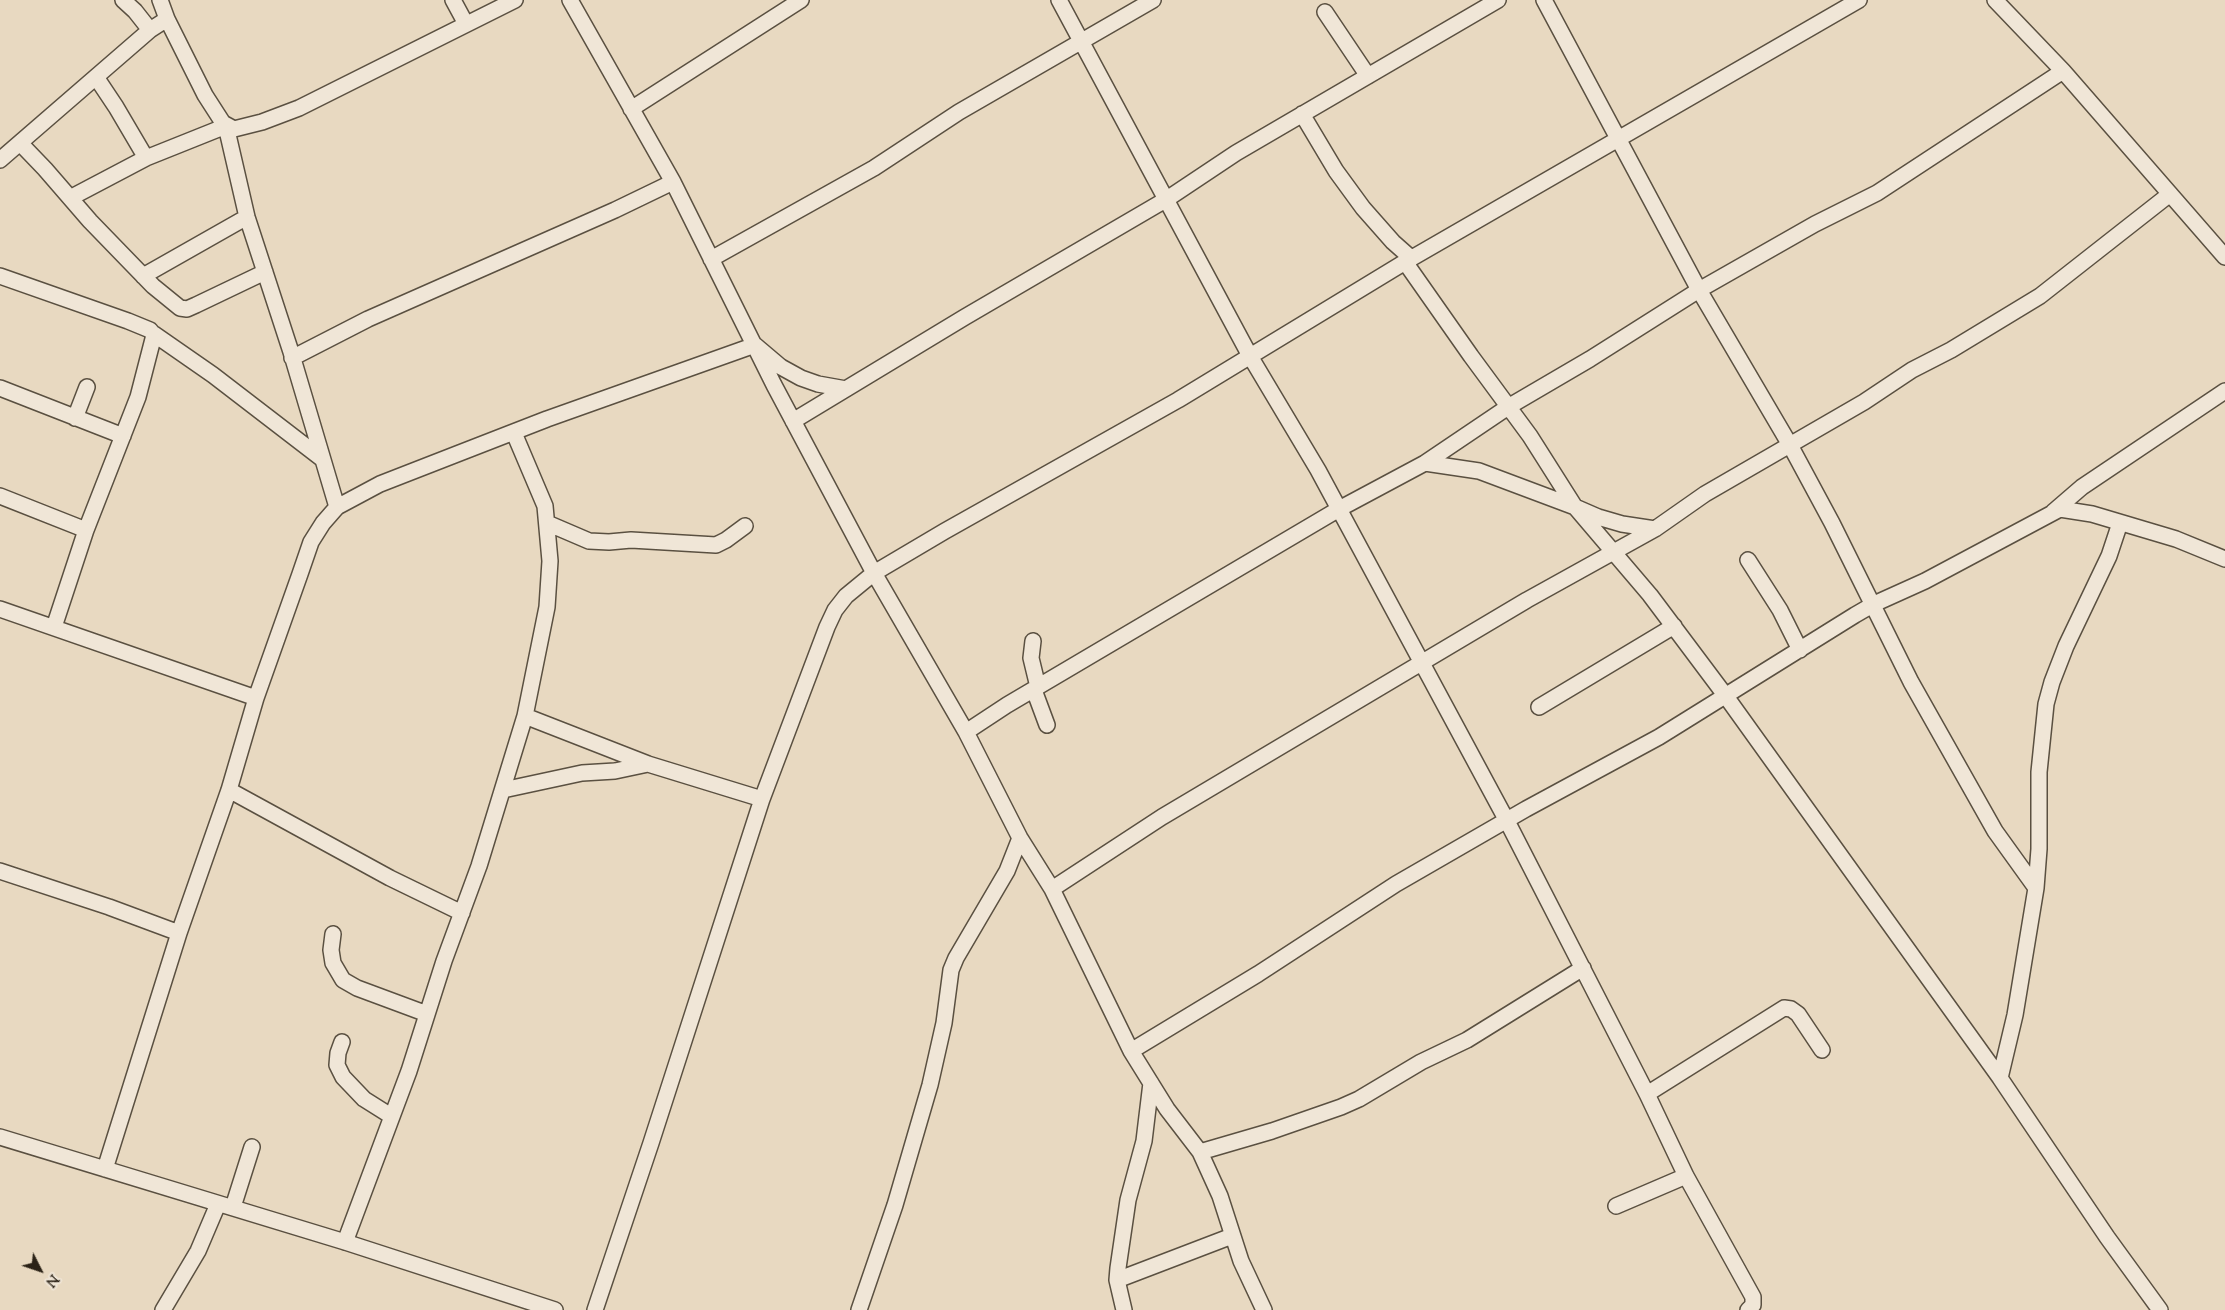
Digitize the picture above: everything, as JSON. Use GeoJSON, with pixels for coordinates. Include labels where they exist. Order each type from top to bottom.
{"type":"FeatureCollection","features":[{"type":"Feature","properties":{"kind":"street"},"geometry":{"type":"LineString","coordinates":[[123,0],[150,30]]}},
{"type":"Feature","properties":{"kind":"street"},"geometry":{"type":"LineString","coordinates":[[160,0],[167,19],[204,95],[217,116],[226,126],[234,129],[299,108],[515,0]]}},
{"type":"Feature","properties":{"kind":"street"},"geometry":{"type":"LineString","coordinates":[[453,0],[466,24]]}},
{"type":"Feature","properties":{"kind":"street"},"geometry":{"type":"LineString","coordinates":[[570,0],[673,182],[793,421],[874,573],[966,732],[1020,838],[1052,888],[1131,1051],[1150,1083],[1200,1152],[1220,1196],[1232,1236],[1264,1310]]}},
{"type":"Feature","properties":{"kind":"street"},"geometry":{"type":"LineString","coordinates":[[631,108],[801,0]]}},
{"type":"Feature","properties":{"kind":"street"},"geometry":{"type":"LineString","coordinates":[[1059,0],[1250,356],[1339,509],[1507,820],[1648,1094],[1686,1176],[1752,1297],[1753,1305],[1748,1310]]}},
{"type":"Feature","properties":{"kind":"street"},"geometry":{"type":"LineString","coordinates":[[711,259],[874,168],[959,112],[1153,0]]}},
{"type":"Feature","properties":{"kind":"street"},"geometry":{"type":"LineString","coordinates":[[793,421],[1167,199],[1236,153],[1498,0]]}},
{"type":"Feature","properties":{"kind":"street"},"geometry":{"type":"LineString","coordinates":[[1544,0],[1617,140],[1658,211],[1699,290],[1790,445],[1874,604],[1911,682],[1995,832],[2036,888]]}},
{"type":"Feature","properties":{"kind":"street"},"geometry":{"type":"LineString","coordinates":[[595,1310],[762,800],[827,627],[835,610],[851,592],[874,573],[945,531],[1178,400],[1408,260],[1859,0]]}},
{"type":"Feature","properties":{"kind":"street"},"geometry":{"type":"LineString","coordinates":[[1994,0],[2063,71],[2225,257]]}},
{"type":"Feature","properties":{"kind":"street"},"geometry":{"type":"LineString","coordinates":[[1325,12],[1368,76]]}},
{"type":"Feature","properties":{"kind":"street"},"geometry":{"type":"LineString","coordinates":[[0,160],[150,30],[167,19]]}},
{"type":"Feature","properties":{"kind":"street"},"geometry":{"type":"LineString","coordinates":[[966,732],[1036,688],[1339,509],[1425,462],[1508,406],[1590,359],[1699,290],[1815,224],[1877,193],[2063,71]]}},
{"type":"Feature","properties":{"kind":"street"},"geometry":{"type":"LineString","coordinates":[[96,77],[146,158]]}},
{"type":"Feature","properties":{"kind":"street"},"geometry":{"type":"LineString","coordinates":[[1302,114],[1336,171],[1363,208],[1408,260],[1530,436],[1575,507],[1674,626],[1725,695],[2000,1078],[2107,1237],[2160,1310]]}},
{"type":"Feature","properties":{"kind":"street"},"geometry":{"type":"LineString","coordinates":[[70,198],[146,158],[226,126]]}},
{"type":"Feature","properties":{"kind":"street"},"geometry":{"type":"LineString","coordinates":[[226,126],[247,217],[266,272],[337,507]]}},
{"type":"Feature","properties":{"kind":"street"},"geometry":{"type":"LineString","coordinates":[[20,143],[143,276],[170,301],[185,309],[266,272]]}},
{"type":"Feature","properties":{"kind":"street"},"geometry":{"type":"LineString","coordinates":[[292,358],[368,319],[615,210],[673,182]]}},
{"type":"Feature","properties":{"kind":"street"},"geometry":{"type":"LineString","coordinates":[[1052,888],[1162,817],[1422,663],[1656,529],[1705,494],[1864,402],[1912,370],[1951,350],[2040,296],[2170,194]]}},
{"type":"Feature","properties":{"kind":"street"},"geometry":{"type":"LineString","coordinates":[[143,276],[247,217]]}},
{"type":"Feature","properties":{"kind":"street"},"geometry":{"type":"LineString","coordinates":[[0,276],[144,327],[213,375],[321,458]]}},
{"type":"Feature","properties":{"kind":"street"},"geometry":{"type":"LineString","coordinates":[[54,626],[86,530],[144,378],[154,334]]}},
{"type":"Feature","properties":{"kind":"street"},"geometry":{"type":"LineString","coordinates":[[755,346],[781,367],[800,378],[818,384],[846,389]]}},
{"type":"Feature","properties":{"kind":"street"},"geometry":{"type":"LineString","coordinates":[[105,1169],[180,934],[229,790],[256,698],[311,542],[323,523],[337,507],[380,484],[547,419],[755,346]]}},
{"type":"Feature","properties":{"kind":"street"},"geometry":{"type":"LineString","coordinates":[[75,418],[87,387]]}},
{"type":"Feature","properties":{"kind":"street"},"geometry":{"type":"LineString","coordinates":[[0,388],[123,436]]}},
{"type":"Feature","properties":{"kind":"street"},"geometry":{"type":"LineString","coordinates":[[2053,512],[2082,486],[2225,391]]}},
{"type":"Feature","properties":{"kind":"street"},"geometry":{"type":"LineString","coordinates":[[346,1242],[462,913],[503,790],[525,716],[547,607],[550,561],[545,506],[514,433]]}},
{"type":"Feature","properties":{"kind":"street"},"geometry":{"type":"LineString","coordinates":[[1425,462],[1479,471],[1598,517],[1622,524],[1656,529]]}},
{"type":"Feature","properties":{"kind":"street"},"geometry":{"type":"LineString","coordinates":[[0,496],[86,530]]}},
{"type":"Feature","properties":{"kind":"street"},"geometry":{"type":"LineString","coordinates":[[1131,1051],[1265,969],[1396,884],[1507,820],[1659,737],[1874,604],[1925,581],[2053,512],[2060,509],[2092,514],[2176,539],[2225,559]]}},
{"type":"Feature","properties":{"kind":"street"},"geometry":{"type":"LineString","coordinates":[[547,523],[589,541],[631,540],[716,545],[745,526]]}},
{"type":"Feature","properties":{"kind":"street"},"geometry":{"type":"LineString","coordinates":[[2000,1078],[2013,1025],[2036,888],[2039,848],[2039,772],[2046,704],[2066,646],[2109,556],[2120,523]]}},
{"type":"Feature","properties":{"kind":"street"},"geometry":{"type":"LineString","coordinates":[[1748,560],[1780,610],[1800,650]]}},
{"type":"Feature","properties":{"kind":"street"},"geometry":{"type":"LineString","coordinates":[[0,609],[54,626],[256,698]]}},
{"type":"Feature","properties":{"kind":"street"},"geometry":{"type":"LineString","coordinates":[[1539,706],[1674,626]]}},
{"type":"Feature","properties":{"kind":"street"},"geometry":{"type":"LineString","coordinates":[[1033,641],[1031,658],[1036,688],[1047,726]]}},
{"type":"Feature","properties":{"kind":"street"},"geometry":{"type":"LineString","coordinates":[[525,716],[648,764],[762,800]]}},
{"type":"Feature","properties":{"kind":"street"},"geometry":{"type":"LineString","coordinates":[[503,790],[582,773],[615,771],[648,764]]}},
{"type":"Feature","properties":{"kind":"street"},"geometry":{"type":"LineString","coordinates":[[229,790],[390,878],[462,913]]}},
{"type":"Feature","properties":{"kind":"street"},"geometry":{"type":"LineString","coordinates":[[859,1310],[895,1204],[930,1085],[944,1022],[951,970],[956,958],[1007,870],[1020,838]]}},
{"type":"Feature","properties":{"kind":"street"},"geometry":{"type":"LineString","coordinates":[[0,871],[109,907],[180,934]]}},
{"type":"Feature","properties":{"kind":"street"},"geometry":{"type":"LineString","coordinates":[[332,934],[330,950],[332,963],[343,980],[356,988],[427,1014]]}},
{"type":"Feature","properties":{"kind":"street"},"geometry":{"type":"LineString","coordinates":[[1200,1152],[1272,1131],[1359,1099],[1415,1066],[1467,1040],[1583,968]]}},
{"type":"Feature","properties":{"kind":"street"},"geometry":{"type":"LineString","coordinates":[[1648,1094],[1784,1008],[1791,1009],[1798,1014],[1822,1050]]}},
{"type":"Feature","properties":{"kind":"street"},"geometry":{"type":"LineString","coordinates":[[342,1042],[338,1053],[337,1065],[343,1078],[364,1099],[391,1116]]}},
{"type":"Feature","properties":{"kind":"street"},"geometry":{"type":"LineString","coordinates":[[1124,1310],[1117,1280],[1128,1200],[1146,1125],[1150,1083]]}},
{"type":"Feature","properties":{"kind":"street"},"geometry":{"type":"LineString","coordinates":[[0,1137],[346,1242],[555,1310]]}},
{"type":"Feature","properties":{"kind":"street"},"geometry":{"type":"LineString","coordinates":[[163,1310],[225,1206],[252,1147]]}},
{"type":"Feature","properties":{"kind":"street"},"geometry":{"type":"LineString","coordinates":[[1616,1206],[1686,1176]]}},
{"type":"Feature","properties":{"kind":"street"},"geometry":{"type":"LineString","coordinates":[[1117,1280],[1232,1236]]}}]}
